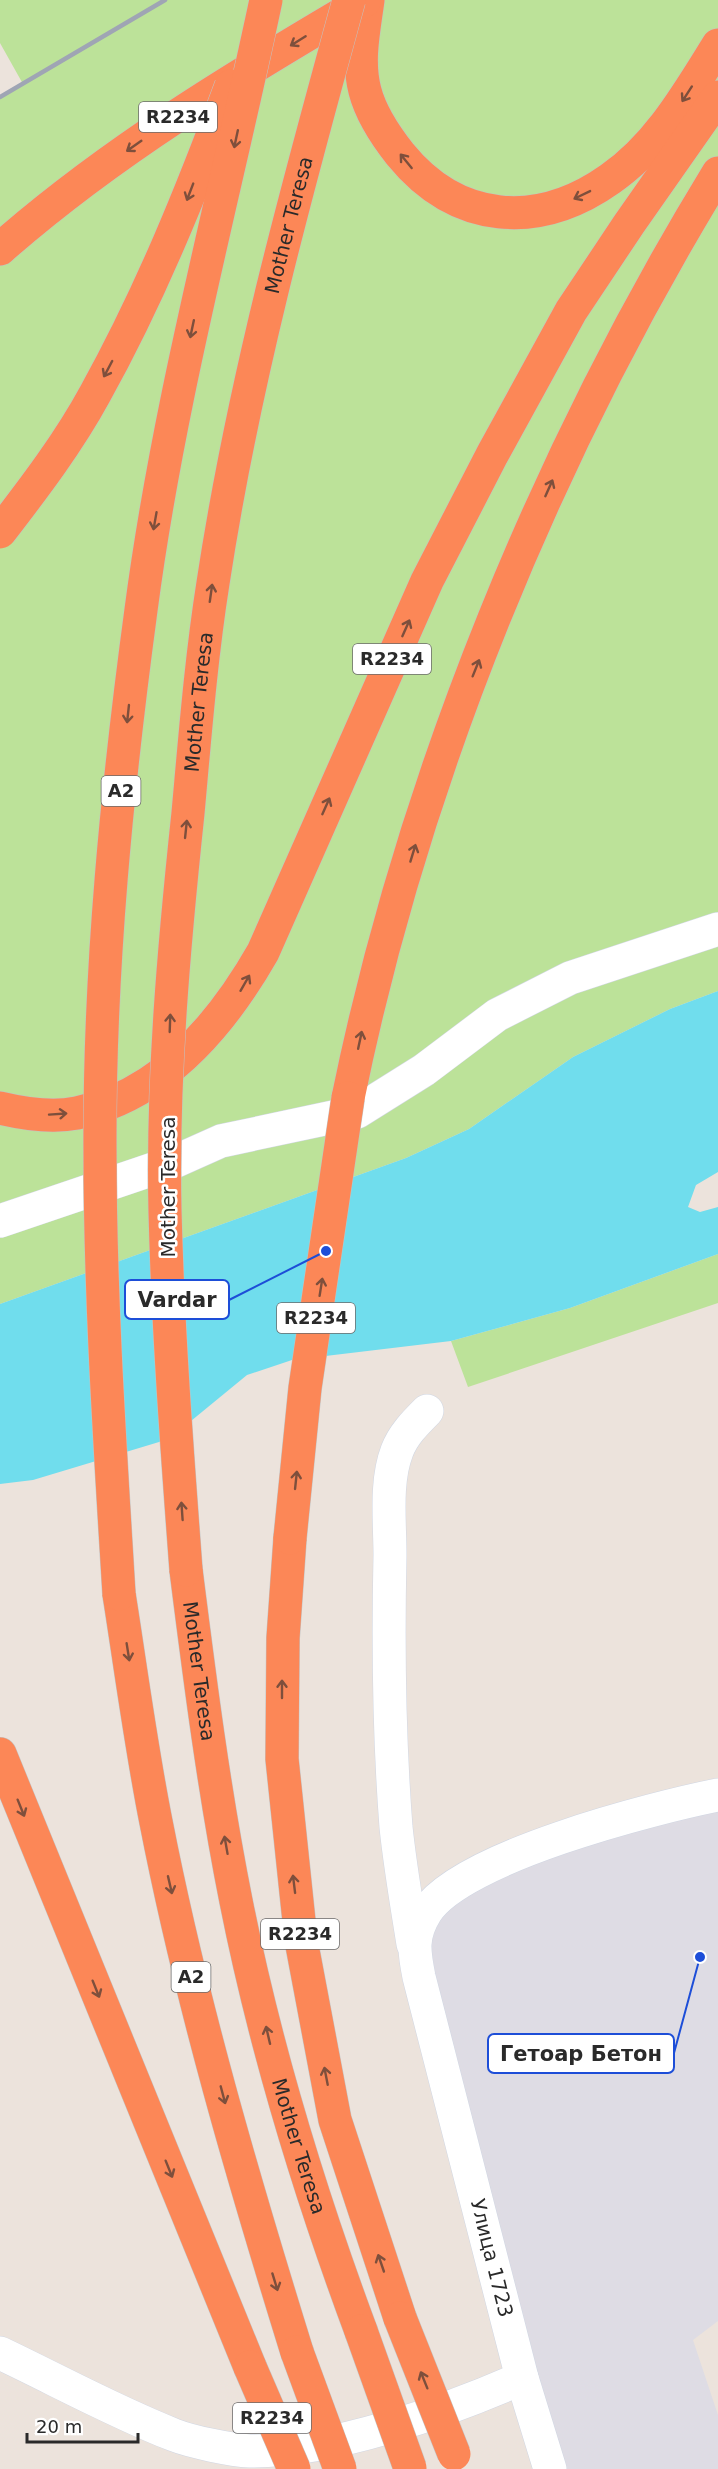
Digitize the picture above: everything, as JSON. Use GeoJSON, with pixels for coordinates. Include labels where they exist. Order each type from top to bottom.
{"type":"FeatureCollection","features":[{"type":"Feature","properties":{"kind":"highway","name":"R2234"},"geometry":{"type":"LineString","coordinates":[[0,532],[94,396],[123,342],[184,208],[264,0]]}},
{"type":"Feature","properties":{"kind":"highway","name":"A2"},"geometry":{"type":"LineString","coordinates":[[264,0],[195,318],[154,523],[130,701],[107,947],[100,1146],[102,1310],[119,1594],[156,1822],[192,1983],[261,2236],[297,2352],[340,2469]]}},
{"type":"Feature","properties":{"kind":"highway","name":"Mother Teresa"},"geometry":{"type":"LineString","coordinates":[[349,0],[304,161],[226,502],[199,684],[172,964],[165,1210],[174,1401],[186,1570],[204,1720],[236,1902],[282,2094],[331,2251],[410,2468]]}},
{"type":"Feature","properties":{"kind":"highway","name":"R2234"},"geometry":{"type":"LineString","coordinates":[[367,0],[361,66],[371,109],[397,149],[431,186],[475,208],[526,213],[556,206],[584,195],[610,180],[630,163],[665,126],[718,45]]}},
{"type":"Feature","properties":{"kind":"highway","name":"R2234"},"geometry":{"type":"LineString","coordinates":[[0,249],[36,217],[212,93],[367,0]]}},
{"type":"Feature","properties":{"kind":"highway","name":"R2234"},"geometry":{"type":"LineString","coordinates":[[0,1108],[43,1116],[77,1113],[116,1100],[181,1059],[208,1033],[240,993],[263,952],[427,581],[492,455],[571,311],[628,224],[718,97]]}},
{"type":"Feature","properties":{"kind":"highway","name":"R2234"},"geometry":{"type":"LineString","coordinates":[[457,2462],[400,2318],[334,2120],[301,1940],[282,1759],[283,1638],[305,1388],[348,1098],[362,1027],[441,761],[524,545],[552,483],[619,346],[718,173]]}},
{"type":"Feature","properties":{"kind":"highway","name":"R2234"},"geometry":{"type":"LineString","coordinates":[[0,1754],[250,2367],[294,2469]]}},
{"type":"Feature","properties":{"kind":"street"},"geometry":{"type":"LineString","coordinates":[[0,1221],[174,1162],[221,1141],[357,1112],[424,1070],[497,1015],[570,978],[718,928]]}},
{"type":"Feature","properties":{"kind":"street","name":"Улица 1723"},"geometry":{"type":"LineString","coordinates":[[427,1411],[410,1428],[397,1451],[392,1478],[389,1678],[397,1829],[421,1987],[522,2378],[549,2469]]}},
{"type":"Feature","properties":{"kind":"street"},"geometry":{"type":"LineString","coordinates":[[413,1946],[426,1912],[439,1896],[463,1879],[557,1839],[601,1824],[718,1795]]}},
{"type":"Feature","properties":{"kind":"street"},"geometry":{"type":"LineString","coordinates":[[0,2354],[176,2436],[247,2451],[291,2447],[413,2419],[522,2378]]}},
{"type":"Feature","properties":{"kind":"shaded area"},"geometry":{"type":"Polygon","coordinates":[[[718,1795],[718,2321],[693,2340],[718,2415],[718,2469],[550,2469],[417,1930],[439,1896],[718,1795]]]}},
{"type":"Feature","properties":{"kind":"green space"},"geometry":{"type":"Polygon","coordinates":[[[0,0],[718,0],[718,991],[670,1009],[573,1057],[469,1129],[406,1158],[0,1304],[0,97],[23,84],[0,43],[0,0]]]}},
{"type":"Feature","properties":{"kind":"green space"},"geometry":{"type":"Polygon","coordinates":[[[718,1254],[718,1303],[468,1387],[451,1341],[570,1308],[718,1254]]]}},
{"type":"Feature","properties":{"kind":"water"},"geometry":{"type":"Polygon","coordinates":[[[718,991],[718,1172],[696,1185],[688,1207],[700,1212],[718,1207],[718,1254],[570,1308],[451,1341],[292,1360],[247,1375],[169,1439],[33,1480],[0,1484],[0,1304],[406,1158],[469,1129],[573,1057],[670,1009],[718,991]]]}},
{"type":"Feature","properties":{"kind":"railway"},"geometry":{"type":"LineString","coordinates":[[0,97],[165,0]]}},
{"type":"Feature","properties":{"kind":"place","name":"Vardar"},"geometry":{"type":"Point","coordinates":[326,1251]}},
{"type":"Feature","properties":{"kind":"place","name":"Гетоар Бетон"},"geometry":{"type":"Point","coordinates":[700,1957]}}]}
